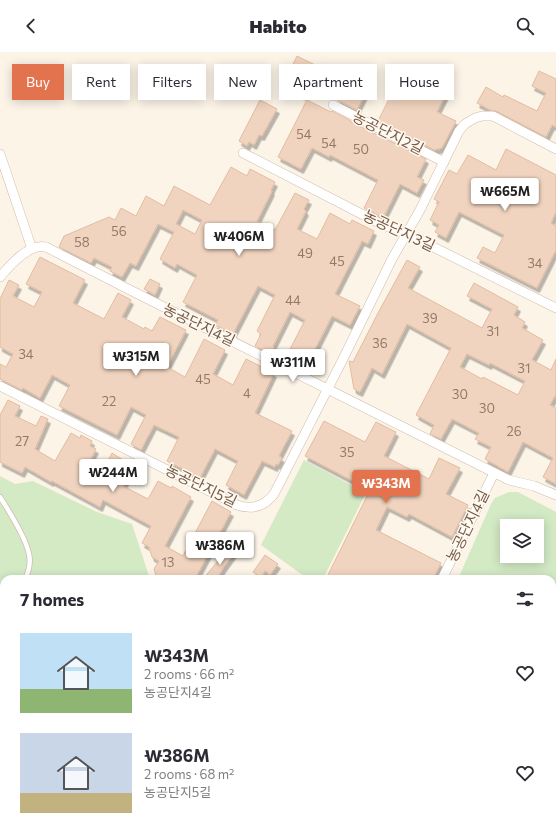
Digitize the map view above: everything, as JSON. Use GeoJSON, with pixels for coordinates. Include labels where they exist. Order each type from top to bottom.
{"type":"FeatureCollection","features":[{"type":"Feature","properties":{"kind":"street","name":"농공단지2길"},"geometry":{"type":"LineString","coordinates":[[333,105],[444,162]]}},
{"type":"Feature","properties":{"kind":"street"},"geometry":{"type":"LineString","coordinates":[[327,389],[392,259],[407,234],[462,127],[471,120],[482,116],[493,116],[556,149]]}},
{"type":"Feature","properties":{"kind":"street","name":"농공단지3길"},"geometry":{"type":"LineString","coordinates":[[243,153],[383,225],[407,234],[556,308]]}},
{"type":"Feature","properties":{"kind":"street"},"geometry":{"type":"LineString","coordinates":[[0,154],[32,249],[18,258],[0,277]]}},
{"type":"Feature","properties":{"kind":"street","name":"농공단지4길"},"geometry":{"type":"LineString","coordinates":[[32,249],[39,246],[46,247],[509,480],[534,486],[556,495]]}},
{"type":"Feature","properties":{"kind":"street","name":"농공단지5길"},"geometry":{"type":"LineString","coordinates":[[0,386],[230,501],[242,506],[253,508],[265,503],[274,494],[327,389]]}},
{"type":"Feature","properties":{"kind":"street","name":"농공단지4길"},"geometry":{"type":"LineString","coordinates":[[444,575],[494,472]]}},
{"type":"Feature","properties":{"kind":"lane"},"geometry":{"type":"LineString","coordinates":[[0,497],[20,533],[29,554],[30,563],[27,575]]}},
{"type":"Feature","properties":{"kind":"green space"},"geometry":{"type":"Polygon","coordinates":[[[304,460],[366,493],[325,575],[302,575],[261,545],[304,460]]]}},
{"type":"Feature","properties":{"kind":"green space"},"geometry":{"type":"Polygon","coordinates":[[[0,476],[15,484],[33,481],[97,512],[132,524],[149,575],[0,575],[0,476]]]}},
{"type":"Feature","properties":{"kind":"green space"},"geometry":{"type":"Polygon","coordinates":[[[509,492],[518,492],[556,512],[556,575],[460,575],[495,498],[509,492]]]}},
{"type":"Feature","properties":{"kind":"building"},"geometry":{"type":"Polygon","coordinates":[[[297,56],[313,64],[293,64],[297,56]]]}},
{"type":"Feature","properties":{"kind":"building"},"geometry":{"type":"Polygon","coordinates":[[[539,71],[556,79],[556,127],[552,125],[546,137],[496,111],[490,110],[477,103],[486,87],[503,97],[504,95],[537,111],[546,93],[532,86],[539,71]]]}},
{"type":"Feature","properties":{"kind":"building"},"geometry":{"type":"Polygon","coordinates":[[[260,100],[277,109],[262,136],[259,135],[254,145],[249,142],[247,146],[239,141],[260,100]]]}},
{"type":"Feature","properties":{"kind":"building"},"geometry":{"type":"Polygon","coordinates":[[[307,100],[331,112],[332,111],[426,159],[417,177],[424,180],[417,193],[400,184],[383,218],[364,208],[378,180],[330,155],[329,157],[312,148],[301,169],[278,157],[307,100]]]}},
{"type":"Feature","properties":{"kind":"building"},"geometry":{"type":"Polygon","coordinates":[[[337,100],[362,100],[357,110],[337,100]]]}},
{"type":"Feature","properties":{"kind":"building"},"geometry":{"type":"Polygon","coordinates":[[[388,100],[443,100],[437,112],[456,121],[442,148],[434,150],[378,121],[388,100]]]}},
{"type":"Feature","properties":{"kind":"building"},"geometry":{"type":"Polygon","coordinates":[[[506,149],[556,175],[556,212],[551,223],[556,226],[556,250],[537,288],[477,258],[483,247],[495,253],[504,235],[459,212],[446,238],[435,232],[439,225],[430,220],[439,202],[434,199],[449,170],[457,174],[468,155],[496,170],[506,149]]]}},
{"type":"Feature","properties":{"kind":"building"},"geometry":{"type":"Polygon","coordinates":[[[231,167],[247,176],[250,169],[275,182],[257,221],[275,230],[295,193],[309,200],[304,209],[306,211],[297,229],[317,239],[330,213],[350,224],[352,220],[374,231],[368,244],[362,241],[335,294],[360,306],[350,325],[332,316],[305,369],[285,359],[305,320],[290,312],[273,346],[274,347],[271,354],[255,346],[261,334],[257,331],[275,295],[258,286],[233,334],[215,325],[218,320],[183,302],[197,275],[177,264],[175,268],[160,259],[174,232],[158,224],[136,266],[130,263],[122,277],[110,271],[112,267],[94,258],[91,263],[59,247],[64,236],[109,217],[115,220],[121,208],[136,216],[146,196],[164,206],[174,186],[210,205],[231,167]],[[183,210],[176,224],[195,234],[202,220],[183,210]]]}},
{"type":"Feature","properties":{"kind":"building"},"geometry":{"type":"Polygon","coordinates":[[[40,257],[85,280],[73,303],[104,319],[118,293],[131,300],[122,317],[144,329],[145,327],[152,331],[160,317],[186,330],[167,367],[185,377],[204,339],[225,350],[213,374],[233,385],[246,359],[274,373],[255,413],[292,431],[279,456],[282,458],[278,465],[276,464],[275,467],[262,461],[244,495],[226,485],[238,461],[215,449],[200,478],[167,461],[179,437],[154,425],[141,450],[131,444],[146,415],[131,407],[117,435],[59,406],[70,385],[52,375],[40,398],[23,388],[22,390],[0,379],[0,364],[6,367],[13,354],[0,347],[0,299],[9,280],[19,285],[13,296],[34,307],[42,292],[26,284],[40,257]]]}},
{"type":"Feature","properties":{"kind":"building"},"geometry":{"type":"Polygon","coordinates":[[[407,260],[420,267],[408,288],[482,328],[492,309],[467,296],[474,283],[518,307],[514,315],[525,322],[522,328],[543,340],[532,360],[551,370],[556,359],[556,394],[550,405],[556,408],[556,484],[543,477],[553,458],[523,442],[508,472],[485,459],[491,447],[475,439],[479,433],[452,419],[441,439],[430,434],[434,425],[416,415],[451,348],[407,324],[382,374],[372,368],[360,392],[354,389],[349,361],[353,362],[407,260]],[[467,354],[460,367],[482,379],[483,377],[518,395],[525,381],[490,363],[489,365],[467,354]]]}},
{"type":"Feature","properties":{"kind":"building"},"geometry":{"type":"Polygon","coordinates":[[[150,279],[160,284],[155,295],[144,289],[150,279]]]}},
{"type":"Feature","properties":{"kind":"building"},"geometry":{"type":"Polygon","coordinates":[[[8,400],[20,406],[15,416],[36,426],[41,416],[48,419],[35,449],[55,461],[71,433],[80,438],[81,435],[92,441],[90,446],[96,449],[82,476],[96,484],[112,453],[134,467],[123,486],[148,499],[158,481],[171,488],[172,486],[191,497],[165,546],[183,556],[212,501],[231,512],[197,575],[156,575],[154,569],[159,561],[152,557],[149,547],[142,543],[151,526],[103,500],[100,507],[25,467],[22,473],[0,462],[0,415],[8,400]]]}},
{"type":"Feature","properties":{"kind":"building"},"geometry":{"type":"Polygon","coordinates":[[[324,421],[365,442],[376,422],[396,432],[384,456],[429,479],[439,458],[460,468],[446,494],[468,505],[452,537],[409,514],[407,517],[387,507],[376,530],[441,563],[435,575],[328,575],[370,490],[305,456],[324,421]]]}},
{"type":"Feature","properties":{"kind":"building"},"geometry":{"type":"Polygon","coordinates":[[[229,548],[234,553],[219,575],[206,575],[229,548]]]}},
{"type":"Feature","properties":{"kind":"building"},"geometry":{"type":"Polygon","coordinates":[[[265,555],[278,564],[270,575],[265,571],[263,575],[257,575],[253,572],[265,555]]]}}]}
